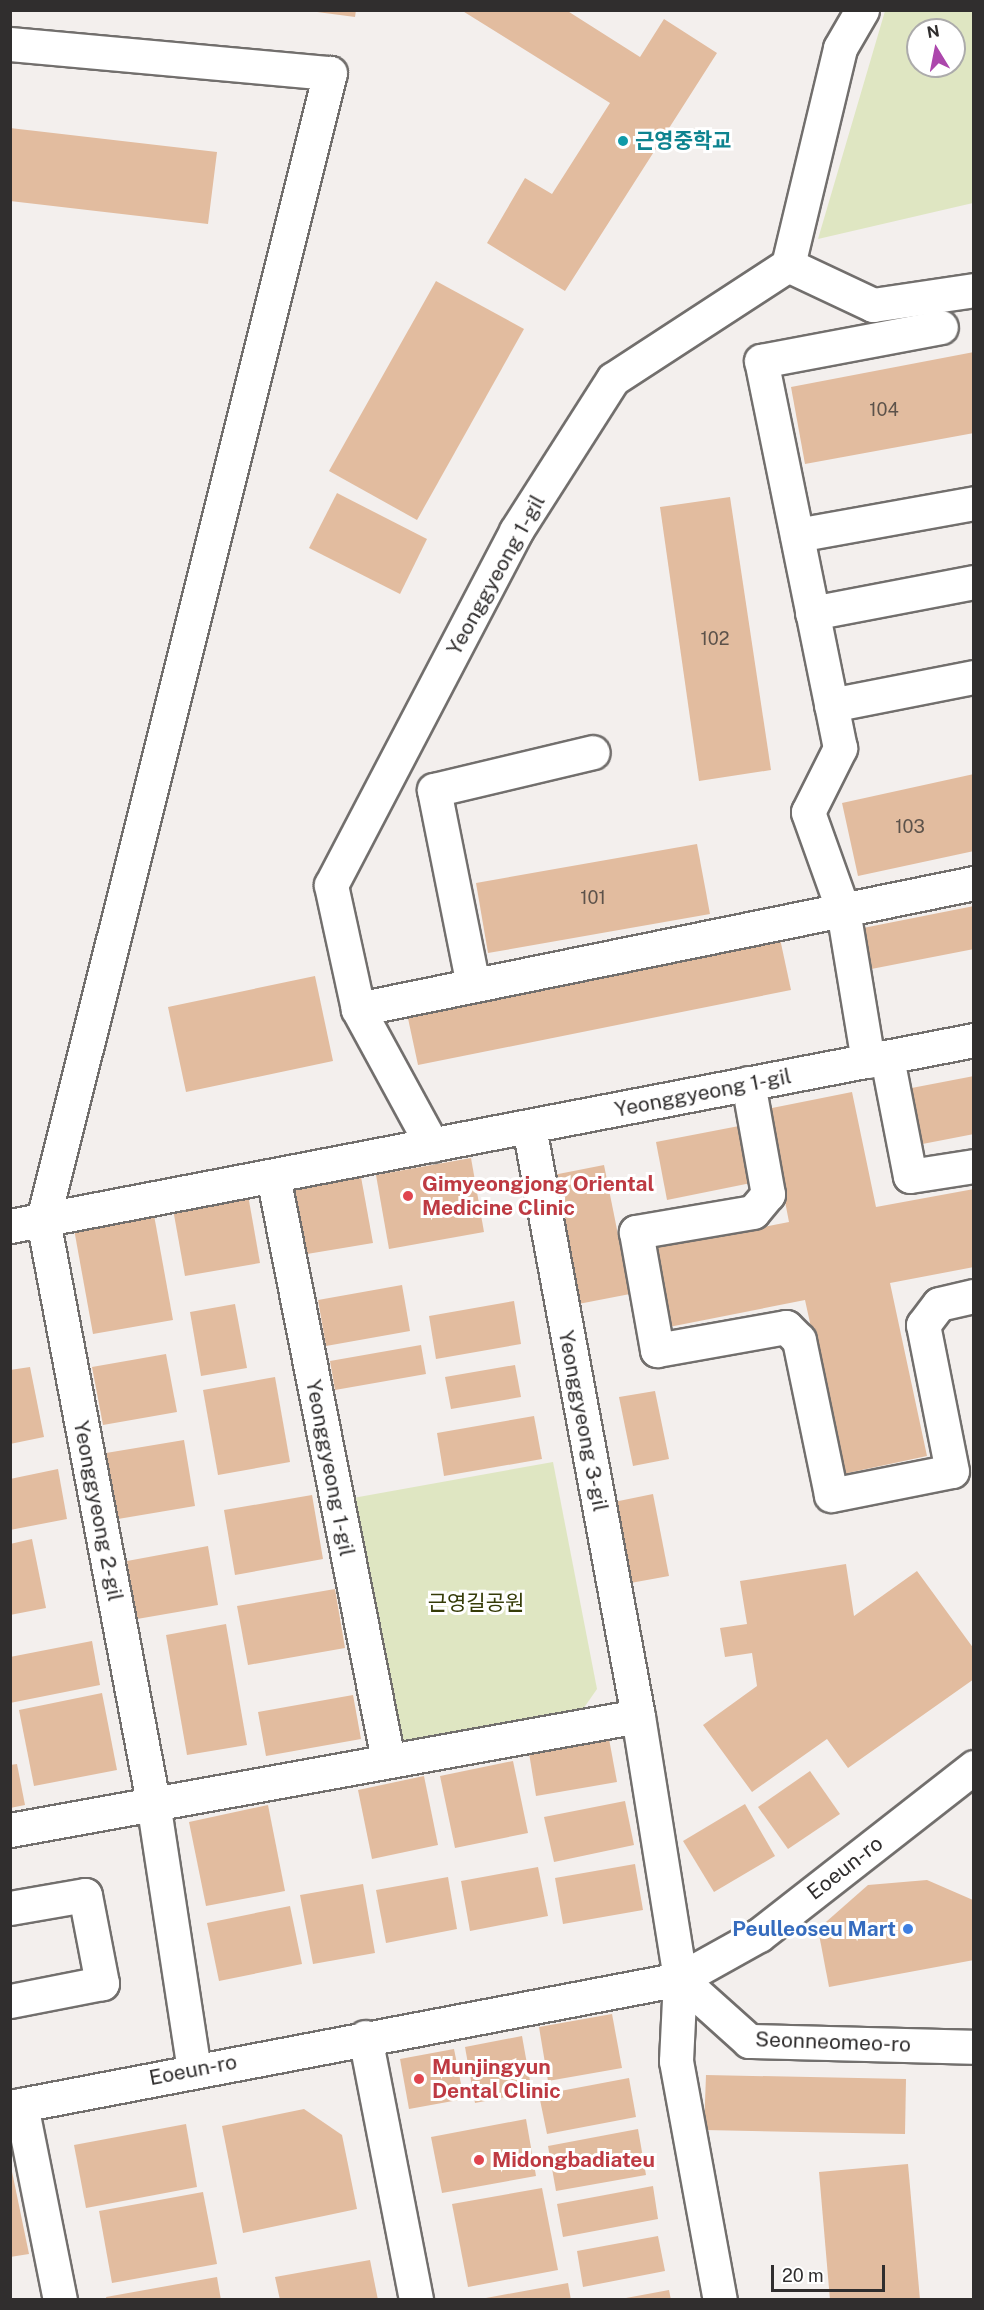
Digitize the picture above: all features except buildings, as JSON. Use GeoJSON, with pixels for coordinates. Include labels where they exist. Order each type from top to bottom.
{"type":"FeatureCollection","features":[{"type":"Feature","properties":{"kind":"street"},"geometry":{"type":"LineString","coordinates":[[862,10],[840,48],[788,265],[873,305],[974,290]]}},
{"type":"Feature","properties":{"kind":"street"},"geometry":{"type":"LineString","coordinates":[[10,44],[330,74],[43,1220]]}},
{"type":"Feature","properties":{"kind":"street","name":"Yeonggyeong 1-gil"},"geometry":{"type":"LineString","coordinates":[[432,1145],[358,1009],[331,885],[516,531],[613,379],[788,265]]}},
{"type":"Feature","properties":{"kind":"street"},"geometry":{"type":"LineString","coordinates":[[941,327],[761,361],[840,748],[808,812],[843,910],[878,1059],[910,1176],[974,1166]]}},
{"type":"Feature","properties":{"kind":"street"},"geometry":{"type":"LineString","coordinates":[[797,535],[974,503]]}},
{"type":"Feature","properties":{"kind":"street"},"geometry":{"type":"LineString","coordinates":[[812,613],[974,582]]}},
{"type":"Feature","properties":{"kind":"street"},"geometry":{"type":"LineString","coordinates":[[831,705],[974,677]]}},
{"type":"Feature","properties":{"kind":"street"},"geometry":{"type":"LineString","coordinates":[[473,985],[434,790],[593,752]]}},
{"type":"Feature","properties":{"kind":"street"},"geometry":{"type":"LineString","coordinates":[[358,1009],[974,883]]}},
{"type":"Feature","properties":{"kind":"street","name":"Yeonggyeong 1-gil"},"geometry":{"type":"LineString","coordinates":[[10,1226],[974,1040]]}},
{"type":"Feature","properties":{"kind":"street"},"geometry":{"type":"LineString","coordinates":[[747,1083],[768,1194],[753,1212],[636,1232],[657,1350],[786,1327],[799,1340],[831,1495],[952,1471],[923,1325],[939,1304],[974,1296]]}},
{"type":"Feature","properties":{"kind":"street","name":"Yeonggyeong 3-gil"},"geometry":{"type":"LineString","coordinates":[[528,1127],[638,1716],[680,1979]]}},
{"type":"Feature","properties":{"kind":"street","name":"Yeonggyeong 1-gil"},"geometry":{"type":"LineString","coordinates":[[273,1176],[388,1760]]}},
{"type":"Feature","properties":{"kind":"street","name":"Yeonggyeong 2-gil"},"geometry":{"type":"LineString","coordinates":[[43,1220],[153,1802],[194,2069]]}},
{"type":"Feature","properties":{"kind":"street"},"geometry":{"type":"LineString","coordinates":[[10,1830],[153,1802],[638,1716]]}},
{"type":"Feature","properties":{"kind":"street","name":"Eoeun-ro"},"geometry":{"type":"LineString","coordinates":[[60,2300],[16,2106],[194,2069],[680,1979],[759,1935],[974,1767]]}},
{"type":"Feature","properties":{"kind":"street"},"geometry":{"type":"LineString","coordinates":[[10,1908],[85,1894],[102,1983],[10,2001]]}},
{"type":"Feature","properties":{"kind":"street"},"geometry":{"type":"LineString","coordinates":[[680,1979],[676,2061],[719,2297]]}},
{"type":"Feature","properties":{"kind":"street","name":"Seonneomeo-ro"},"geometry":{"type":"LineString","coordinates":[[680,1979],[749,2041],[974,2047]]}},
{"type":"Feature","properties":{"kind":"street"},"geometry":{"type":"LineString","coordinates":[[365,2037],[416,2300]]}},
{"type":"Feature","properties":{"kind":"green space"},"geometry":{"type":"Polygon","coordinates":[[[885,11],[973,11],[973,203],[818,239],[885,11]]]}},
{"type":"Feature","properties":{"kind":"green space","name":"근영길공원"},"geometry":{"type":"Polygon","coordinates":[[[553,1462],[597,1689],[581,1712],[398,1742],[353,1498],[553,1462]]]}},
{"type":"Feature","properties":{"kind":"place","name":"근영중학교"},"geometry":{"type":"Point","coordinates":[623,141]}},
{"type":"Feature","properties":{"kind":"place","name":"Gimyeongjong Oriental Medicine Clinic"},"geometry":{"type":"Point","coordinates":[408,1196]}},
{"type":"Feature","properties":{"kind":"place","name":"Peulleoseu Mart"},"geometry":{"type":"Point","coordinates":[908,1929]}},
{"type":"Feature","properties":{"kind":"place","name":"Munjingyun Dental Clinic"},"geometry":{"type":"Point","coordinates":[419,2079]}},
{"type":"Feature","properties":{"kind":"place","name":"Midongbadiateu"},"geometry":{"type":"Point","coordinates":[479,2160]}}]}
